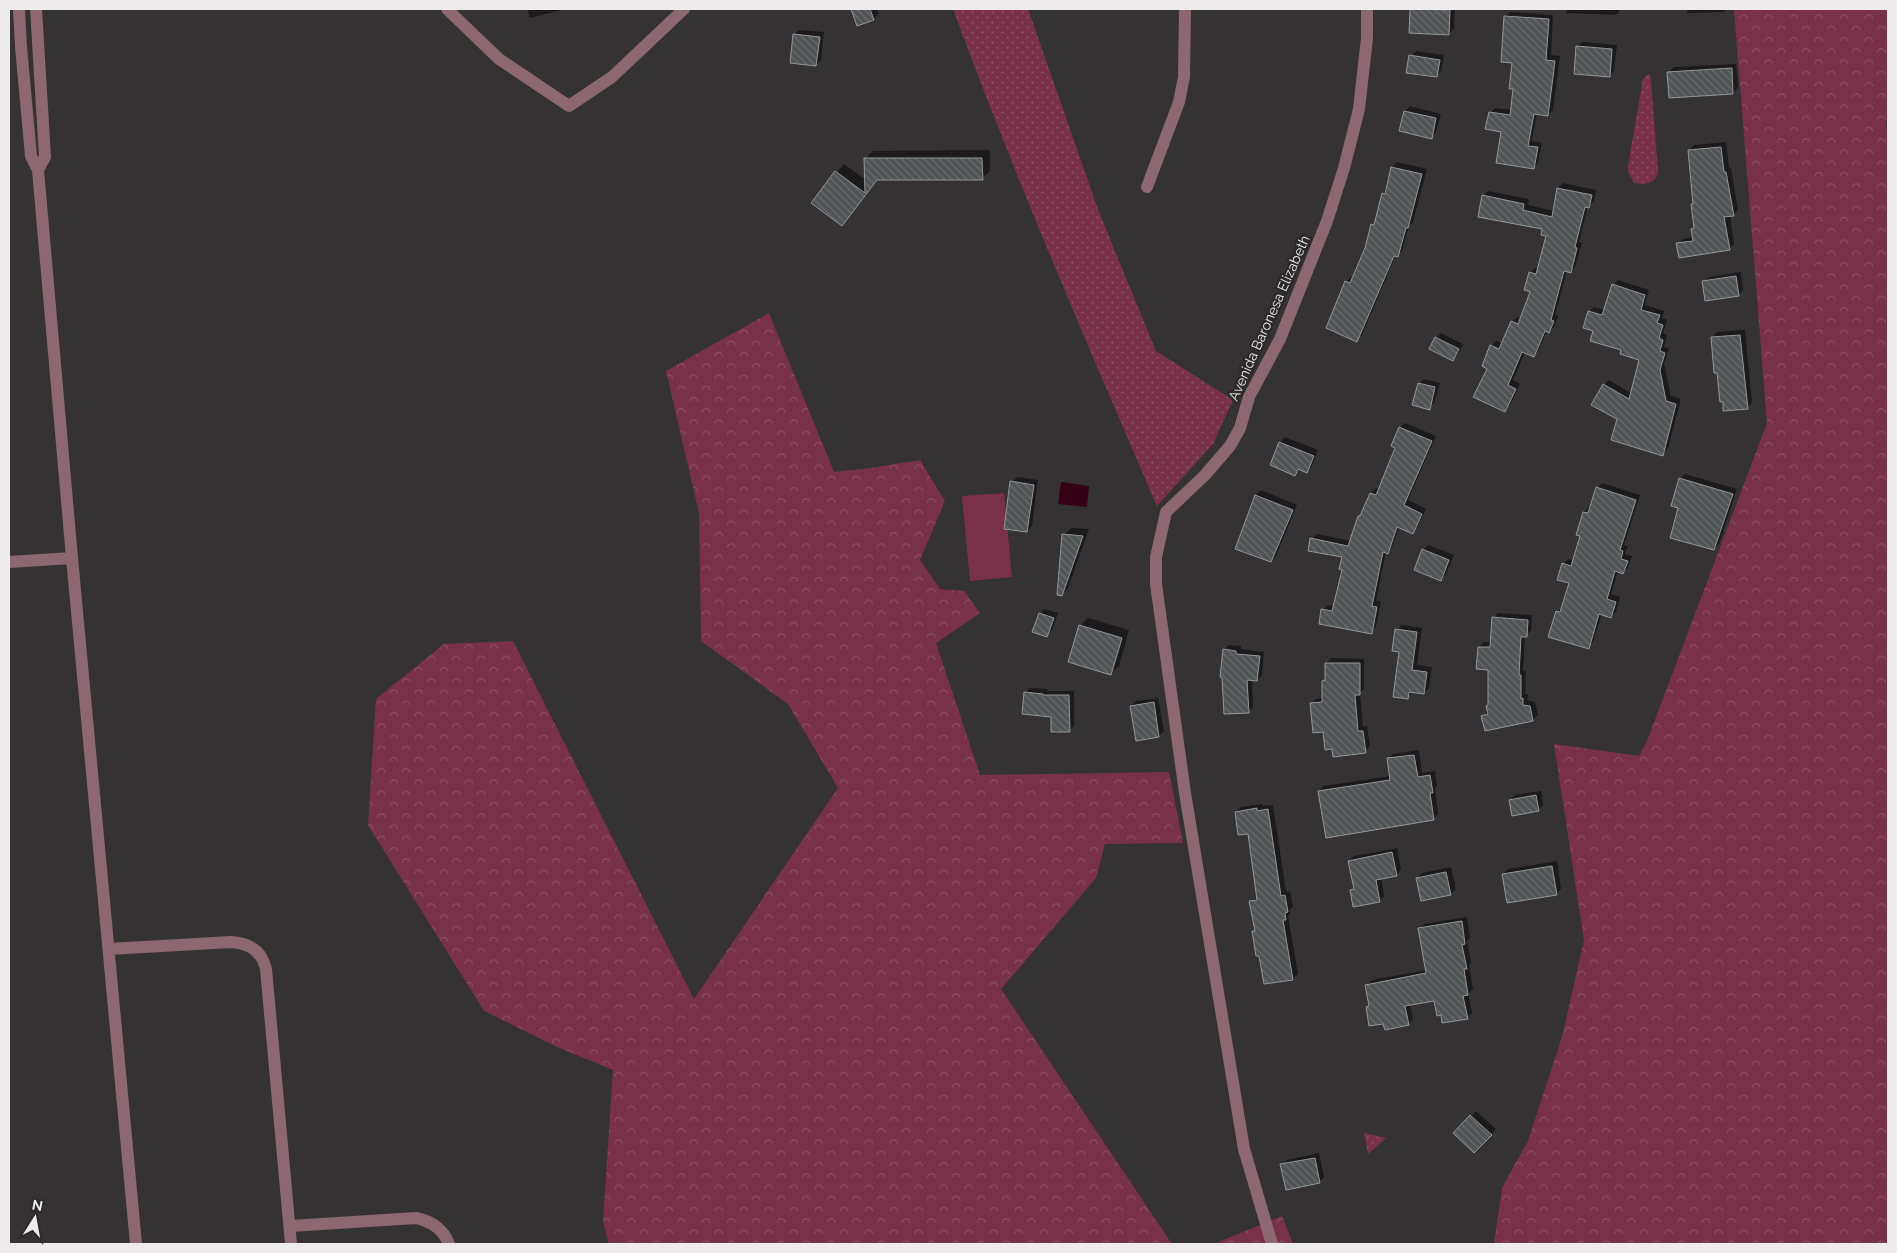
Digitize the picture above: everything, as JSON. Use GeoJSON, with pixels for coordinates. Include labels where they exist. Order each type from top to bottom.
{"type":"FeatureCollection","features":[{"type":"Feature","properties":{"kind":"street"},"geometry":{"type":"LineString","coordinates":[[19,9],[31,156],[38,170],[136,1244]]}},
{"type":"Feature","properties":{"kind":"street"},"geometry":{"type":"LineString","coordinates":[[36,9],[45,157],[38,170]]}},
{"type":"Feature","properties":{"kind":"street"},"geometry":{"type":"LineString","coordinates":[[447,9],[499,59],[569,106],[612,77],[684,9]]}},
{"type":"Feature","properties":{"kind":"street"},"geometry":{"type":"LineString","coordinates":[[1147,187],[1179,102],[1184,77],[1185,9]]}},
{"type":"Feature","properties":{"kind":"street","name":"Avenida Baronesa Elizabeth"},"geometry":{"type":"LineString","coordinates":[[1272,1244],[1244,1149],[1185,793],[1156,584],[1156,557],[1166,512],[1205,475],[1230,446],[1240,428],[1249,397],[1280,339],[1327,221],[1360,109],[1367,38],[1367,9]]}},
{"type":"Feature","properties":{"kind":"street"},"geometry":{"type":"LineString","coordinates":[[28,116],[42,114]]}},
{"type":"Feature","properties":{"kind":"street"},"geometry":{"type":"LineString","coordinates":[[9,562],[72,558]]}},
{"type":"Feature","properties":{"kind":"street"},"geometry":{"type":"LineString","coordinates":[[108,949],[231,942],[247,944],[260,954],[266,969],[291,1244]]}},
{"type":"Feature","properties":{"kind":"street"},"geometry":{"type":"LineString","coordinates":[[290,1226],[416,1218],[424,1219],[437,1227],[449,1244]]}},
{"type":"Feature","properties":{"kind":"green space"},"geometry":{"type":"Polygon","coordinates":[[[953,9],[1028,9],[1099,212],[1156,351],[1233,400],[1213,444],[1157,506],[1026,197],[953,9]]]}},
{"type":"Feature","properties":{"kind":"green space"},"geometry":{"type":"Polygon","coordinates":[[[1734,9],[1888,9],[1888,117],[1886,122],[1888,139],[1888,1244],[1494,1244],[1502,1188],[1528,1141],[1562,1037],[1584,940],[1554,744],[1639,756],[1647,741],[1767,423],[1734,9]]]}},
{"type":"Feature","properties":{"kind":"green space"},"geometry":{"type":"Polygon","coordinates":[[[1648,74],[1651,80],[1658,171],[1655,179],[1650,183],[1638,184],[1634,183],[1628,172],[1628,166],[1643,79],[1648,74]]]}},
{"type":"Feature","properties":{"kind":"green space"},"geometry":{"type":"Polygon","coordinates":[[[769,313],[834,472],[920,460],[945,501],[920,560],[940,589],[964,591],[980,613],[936,643],[980,775],[1169,772],[1183,843],[1105,844],[1096,878],[1001,989],[1172,1244],[609,1244],[603,1221],[613,1070],[555,1046],[484,1011],[368,825],[376,699],[444,644],[513,641],[694,999],[838,788],[788,704],[701,641],[699,513],[666,371],[769,313]]]}},
{"type":"Feature","properties":{"kind":"green space"},"geometry":{"type":"Polygon","coordinates":[[[1004,493],[1012,577],[970,581],[962,496],[1004,493]]]}},
{"type":"Feature","properties":{"kind":"green space"},"geometry":{"type":"Polygon","coordinates":[[[1364,1133],[1386,1138],[1368,1154],[1364,1133]]]}},
{"type":"Feature","properties":{"kind":"green space"},"geometry":{"type":"Polygon","coordinates":[[[1282,1216],[1293,1244],[1214,1244],[1282,1216]]]}},
{"type":"Feature","properties":{"kind":"shaded area"},"geometry":{"type":"Polygon","coordinates":[[[1061,482],[1089,486],[1087,507],[1058,504],[1061,482]]]}},
{"type":"Feature","properties":{"kind":"building"},"geometry":{"type":"Polygon","coordinates":[[[851,9],[870,9],[874,20],[857,26],[851,9]]]}},
{"type":"Feature","properties":{"kind":"building"},"geometry":{"type":"Polygon","coordinates":[[[1410,9],[1450,10],[1449,35],[1409,33],[1410,9]]]}},
{"type":"Feature","properties":{"kind":"building"},"geometry":{"type":"Polygon","coordinates":[[[1504,16],[1549,19],[1546,60],[1555,61],[1548,116],[1534,114],[1528,146],[1538,147],[1534,169],[1496,163],[1501,132],[1485,129],[1489,112],[1510,115],[1513,89],[1509,89],[1512,63],[1501,62],[1504,16]]]}},
{"type":"Feature","properties":{"kind":"building"},"geometry":{"type":"Polygon","coordinates":[[[793,34],[820,37],[816,66],[790,63],[793,34]]]}},
{"type":"Feature","properties":{"kind":"building"},"geometry":{"type":"Polygon","coordinates":[[[1576,46],[1612,49],[1610,77],[1574,74],[1576,46]]]}},
{"type":"Feature","properties":{"kind":"building"},"geometry":{"type":"Polygon","coordinates":[[[1409,55],[1440,60],[1437,77],[1406,73],[1409,55]]]}},
{"type":"Feature","properties":{"kind":"building"},"geometry":{"type":"Polygon","coordinates":[[[1732,68],[1733,94],[1669,98],[1667,72],[1732,68]]]}},
{"type":"Feature","properties":{"kind":"building"},"geometry":{"type":"Polygon","coordinates":[[[1404,111],[1436,118],[1432,139],[1399,131],[1404,111]]]}},
{"type":"Feature","properties":{"kind":"building"},"geometry":{"type":"Polygon","coordinates":[[[1721,147],[1724,172],[1726,172],[1734,216],[1724,217],[1730,250],[1679,258],[1676,243],[1693,241],[1691,229],[1694,228],[1691,204],[1693,204],[1688,150],[1721,147]]]}},
{"type":"Feature","properties":{"kind":"building"},"geometry":{"type":"Polygon","coordinates":[[[864,158],[982,158],[983,180],[877,180],[842,226],[811,203],[835,171],[865,193],[864,158]]]}},
{"type":"Feature","properties":{"kind":"building"},"geometry":{"type":"Polygon","coordinates":[[[1391,167],[1422,174],[1408,228],[1406,228],[1398,257],[1394,256],[1357,342],[1326,328],[1345,281],[1350,283],[1365,248],[1371,224],[1374,225],[1382,193],[1385,194],[1391,167]]]}},
{"type":"Feature","properties":{"kind":"building"},"geometry":{"type":"Polygon","coordinates":[[[1557,188],[1592,195],[1589,208],[1585,207],[1571,273],[1564,271],[1551,320],[1554,321],[1549,333],[1545,331],[1534,357],[1522,352],[1508,385],[1516,389],[1505,412],[1473,397],[1487,369],[1482,366],[1490,345],[1499,349],[1511,321],[1518,324],[1530,292],[1524,290],[1529,272],[1536,274],[1546,236],[1541,235],[1542,229],[1478,217],[1482,195],[1524,204],[1523,210],[1552,217],[1557,188]]]}},
{"type":"Feature","properties":{"kind":"building"},"geometry":{"type":"Polygon","coordinates":[[[1736,276],[1739,296],[1705,301],[1702,281],[1736,276]]]}},
{"type":"Feature","properties":{"kind":"building"},"geometry":{"type":"Polygon","coordinates":[[[1612,284],[1645,295],[1641,310],[1660,315],[1657,323],[1663,325],[1659,338],[1663,340],[1660,351],[1665,353],[1660,370],[1666,401],[1676,404],[1663,456],[1611,440],[1617,419],[1591,405],[1603,384],[1629,399],[1639,360],[1620,354],[1621,350],[1590,341],[1593,331],[1583,328],[1588,311],[1602,315],[1612,284]]]}},
{"type":"Feature","properties":{"kind":"building"},"geometry":{"type":"Polygon","coordinates":[[[1740,335],[1748,409],[1723,411],[1723,402],[1720,402],[1717,373],[1714,373],[1711,337],[1740,335]]]}},
{"type":"Feature","properties":{"kind":"building"},"geometry":{"type":"Polygon","coordinates":[[[1435,337],[1459,349],[1453,361],[1429,349],[1435,337]]]}},
{"type":"Feature","properties":{"kind":"building"},"geometry":{"type":"Polygon","coordinates":[[[1418,383],[1435,387],[1430,410],[1412,405],[1418,383]]]}},
{"type":"Feature","properties":{"kind":"building"},"geometry":{"type":"Polygon","coordinates":[[[1399,427],[1432,441],[1404,505],[1422,514],[1413,534],[1397,527],[1388,554],[1383,552],[1372,606],[1377,607],[1372,634],[1319,624],[1321,609],[1332,611],[1342,570],[1339,569],[1342,557],[1308,551],[1310,538],[1348,546],[1358,516],[1360,516],[1370,493],[1376,495],[1395,448],[1391,446],[1399,427]]]}},
{"type":"Feature","properties":{"kind":"building"},"geometry":{"type":"Polygon","coordinates":[[[1279,442],[1314,456],[1307,473],[1298,469],[1295,476],[1270,465],[1279,442]]]}},
{"type":"Feature","properties":{"kind":"building"},"geometry":{"type":"Polygon","coordinates":[[[1679,478],[1733,494],[1714,550],[1670,538],[1678,508],[1671,506],[1679,478]]]}},
{"type":"Feature","properties":{"kind":"building"},"geometry":{"type":"Polygon","coordinates":[[[1010,481],[1034,485],[1027,532],[1004,529],[1010,481]]]}},
{"type":"Feature","properties":{"kind":"building"},"geometry":{"type":"Polygon","coordinates":[[[1596,487],[1636,500],[1620,550],[1623,551],[1621,559],[1628,561],[1623,574],[1615,571],[1607,599],[1616,602],[1611,618],[1599,614],[1589,649],[1548,637],[1556,611],[1560,612],[1569,583],[1557,580],[1562,563],[1571,566],[1580,536],[1576,535],[1583,512],[1588,513],[1596,487]]]}},
{"type":"Feature","properties":{"kind":"building"},"geometry":{"type":"Polygon","coordinates":[[[1255,495],[1293,510],[1271,562],[1235,549],[1255,495]]]}},
{"type":"Feature","properties":{"kind":"building"},"geometry":{"type":"Polygon","coordinates":[[[1062,534],[1083,536],[1062,596],[1057,595],[1062,534]]]}},
{"type":"Feature","properties":{"kind":"building"},"geometry":{"type":"Polygon","coordinates":[[[1422,549],[1449,560],[1441,581],[1414,570],[1422,549]]]}},
{"type":"Feature","properties":{"kind":"building"},"geometry":{"type":"Polygon","coordinates":[[[1039,613],[1054,618],[1047,637],[1032,632],[1039,613]]]}},
{"type":"Feature","properties":{"kind":"building"},"geometry":{"type":"Polygon","coordinates":[[[1492,617],[1528,620],[1527,637],[1521,637],[1519,675],[1521,675],[1521,699],[1523,698],[1523,705],[1530,706],[1533,721],[1485,731],[1481,716],[1488,714],[1486,706],[1488,705],[1488,670],[1476,669],[1478,647],[1490,647],[1492,617]]]}},
{"type":"Feature","properties":{"kind":"building"},"geometry":{"type":"Polygon","coordinates":[[[1079,625],[1122,638],[1111,675],[1068,662],[1079,625]]]}},
{"type":"Feature","properties":{"kind":"building"},"geometry":{"type":"Polygon","coordinates":[[[1395,629],[1417,632],[1412,670],[1427,672],[1424,694],[1409,692],[1408,699],[1393,697],[1399,652],[1392,651],[1395,629]]]}},
{"type":"Feature","properties":{"kind":"building"},"geometry":{"type":"Polygon","coordinates":[[[1223,649],[1236,651],[1236,654],[1260,656],[1257,681],[1247,680],[1249,713],[1224,714],[1222,678],[1220,677],[1223,649]]]}},
{"type":"Feature","properties":{"kind":"building"},"geometry":{"type":"Polygon","coordinates":[[[1325,663],[1360,663],[1360,695],[1355,695],[1358,731],[1363,731],[1366,753],[1333,757],[1332,749],[1325,750],[1323,732],[1313,733],[1310,703],[1322,702],[1322,681],[1325,680],[1325,663]]]}},
{"type":"Feature","properties":{"kind":"building"},"geometry":{"type":"Polygon","coordinates":[[[1024,692],[1043,695],[1069,695],[1070,732],[1051,732],[1051,717],[1022,714],[1024,692]]]}},
{"type":"Feature","properties":{"kind":"building"},"geometry":{"type":"Polygon","coordinates":[[[1154,702],[1159,737],[1136,741],[1130,706],[1154,702]]]}},
{"type":"Feature","properties":{"kind":"building"},"geometry":{"type":"Polygon","coordinates":[[[1414,755],[1418,777],[1430,775],[1433,793],[1430,793],[1434,820],[1326,838],[1318,791],[1390,780],[1387,758],[1414,755]]]}},
{"type":"Feature","properties":{"kind":"building"},"geometry":{"type":"Polygon","coordinates":[[[1536,795],[1539,811],[1512,816],[1509,800],[1536,795]]]}},
{"type":"Feature","properties":{"kind":"building"},"geometry":{"type":"Polygon","coordinates":[[[1257,808],[1257,811],[1268,809],[1281,896],[1285,895],[1288,912],[1285,913],[1286,920],[1283,920],[1293,980],[1264,984],[1259,956],[1256,956],[1252,931],[1255,931],[1249,901],[1257,900],[1248,834],[1238,835],[1235,812],[1257,808]]]}},
{"type":"Feature","properties":{"kind":"building"},"geometry":{"type":"Polygon","coordinates":[[[1392,852],[1397,876],[1376,880],[1380,902],[1353,907],[1350,890],[1354,889],[1348,861],[1392,852]]]}},
{"type":"Feature","properties":{"kind":"building"},"geometry":{"type":"Polygon","coordinates":[[[1552,866],[1557,895],[1507,903],[1502,874],[1552,866]]]}},
{"type":"Feature","properties":{"kind":"building"},"geometry":{"type":"Polygon","coordinates":[[[1446,872],[1451,895],[1421,901],[1416,878],[1446,872]]]}},
{"type":"Feature","properties":{"kind":"building"},"geometry":{"type":"Polygon","coordinates":[[[1462,921],[1465,944],[1462,945],[1467,969],[1464,969],[1468,995],[1463,996],[1468,1019],[1442,1023],[1441,1015],[1437,1016],[1434,1001],[1405,1006],[1409,1025],[1385,1030],[1383,1024],[1369,1026],[1366,1007],[1369,1006],[1365,985],[1426,973],[1418,928],[1462,921]]]}},
{"type":"Feature","properties":{"kind":"building"},"geometry":{"type":"Polygon","coordinates":[[[1470,1115],[1492,1135],[1474,1153],[1453,1133],[1470,1115]]]}},
{"type":"Feature","properties":{"kind":"building"},"geometry":{"type":"Polygon","coordinates":[[[1315,1158],[1320,1183],[1286,1190],[1280,1164],[1315,1158]]]}}]}
